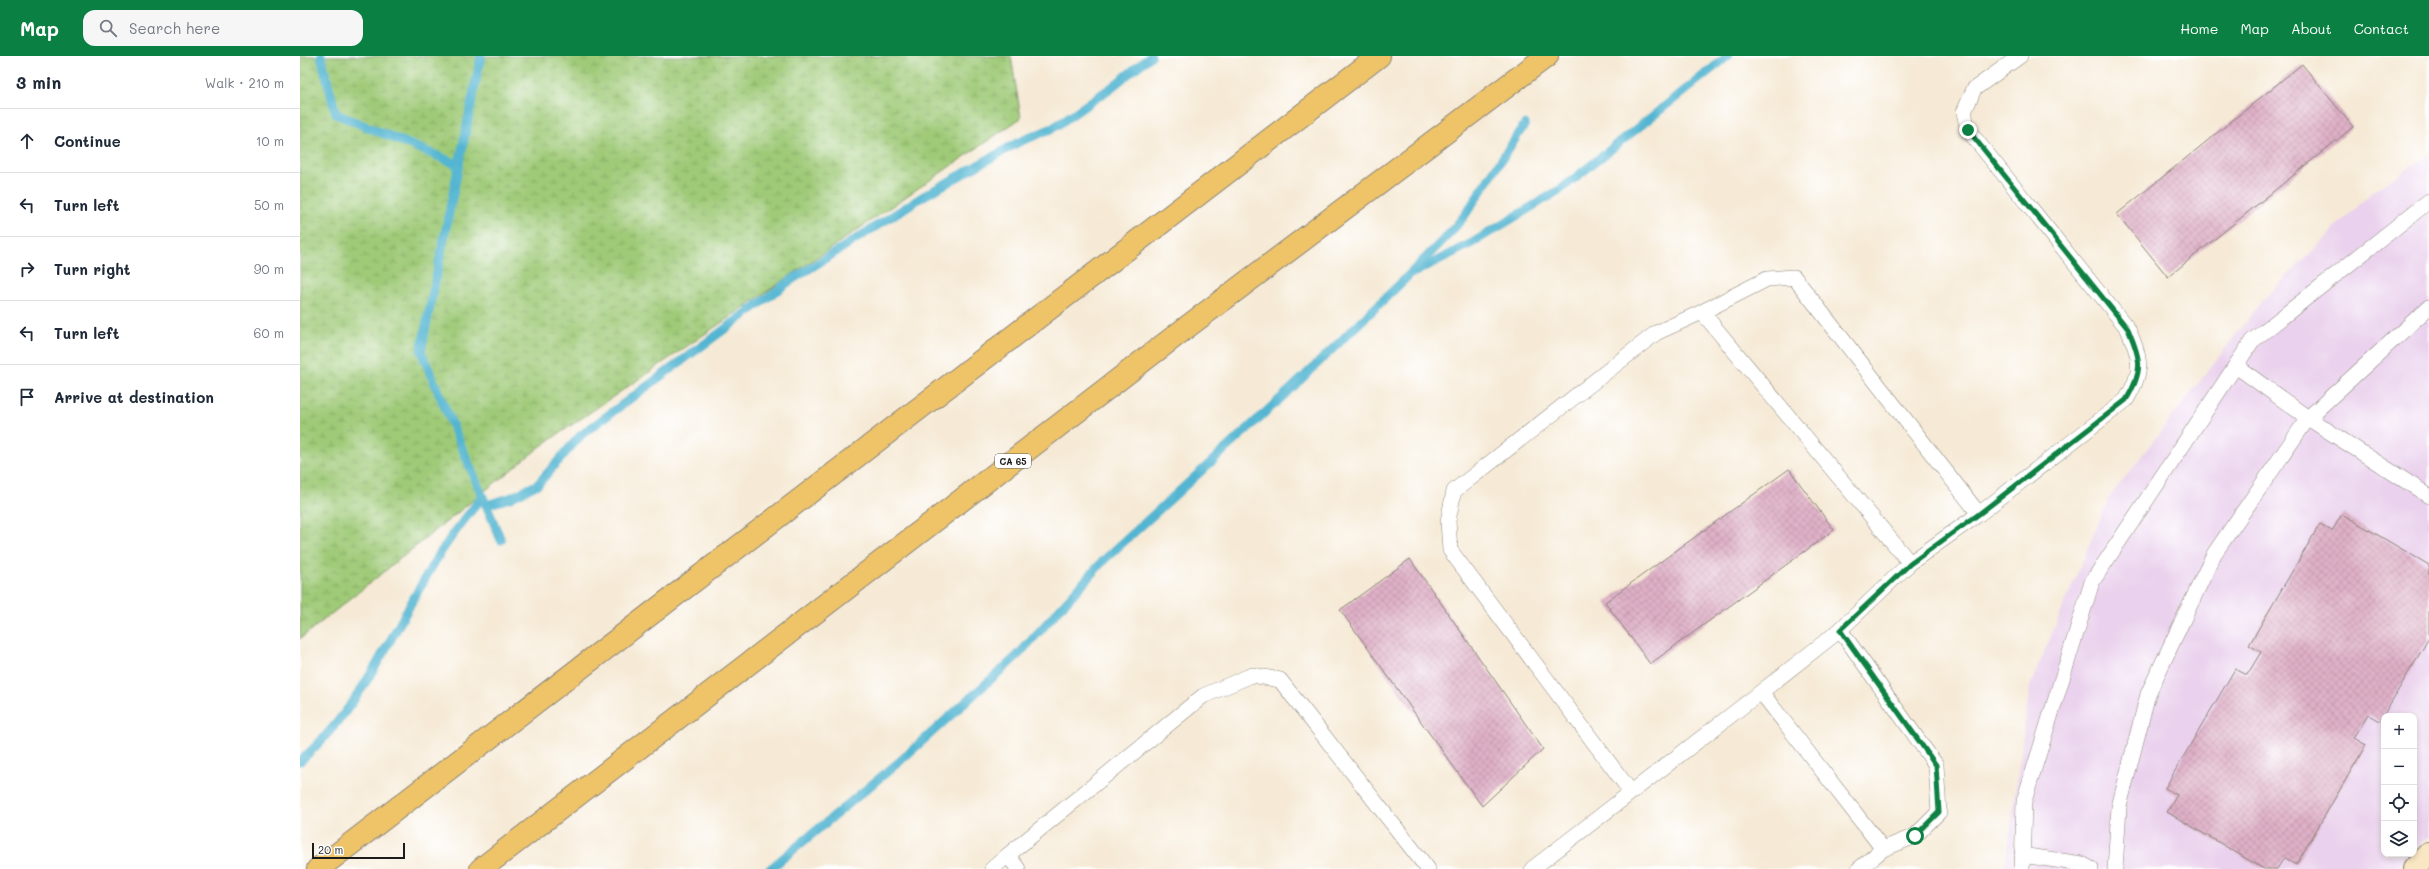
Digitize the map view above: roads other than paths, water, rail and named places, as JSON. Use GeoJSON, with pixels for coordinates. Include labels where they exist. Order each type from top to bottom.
{"type":"FeatureCollection","features":[{"type":"Feature","properties":{"kind":"highway"},"geometry":{"type":"LineString","coordinates":[[318,869],[1379,56]]}},
{"type":"Feature","properties":{"kind":"highway","name":"CA 65"},"geometry":{"type":"LineString","coordinates":[[482,869],[1181,332],[1547,56]]}},
{"type":"Feature","properties":{"kind":"street"},"geometry":{"type":"LineString","coordinates":[[2414,869],[2429,854]]}},
{"type":"Feature","properties":{"kind":"lane"},"geometry":{"type":"LineString","coordinates":[[1532,869],[1840,630],[1910,564],[1979,514],[2126,400],[2137,383],[2139,356],[2128,329],[1968,130],[1964,112],[1974,89],[2020,56]]}},
{"type":"Feature","properties":{"kind":"lane"},"geometry":{"type":"LineString","coordinates":[[2091,869],[2082,864],[2022,862],[2024,802],[2092,582],[2252,341],[2429,201]]}},
{"type":"Feature","properties":{"kind":"lane"},"geometry":{"type":"LineString","coordinates":[[1632,792],[1450,550],[1448,521],[1454,491],[1656,333],[1702,312],[1766,279],[1794,277],[1979,514]]}},
{"type":"Feature","properties":{"kind":"lane"},"geometry":{"type":"LineString","coordinates":[[2115,869],[2119,807],[2148,694],[2214,554],[2308,418],[2429,307]]}},
{"type":"Feature","properties":{"kind":"lane"},"geometry":{"type":"LineString","coordinates":[[1702,312],[1910,564]]}},
{"type":"Feature","properties":{"kind":"lane"},"geometry":{"type":"LineString","coordinates":[[2236,366],[2308,418],[2429,496]]}},
{"type":"Feature","properties":{"kind":"lane"},"geometry":{"type":"LineString","coordinates":[[1840,630],[1936,765],[1939,812],[1915,836],[1883,848],[1859,869]]}},
{"type":"Feature","properties":{"kind":"lane"},"geometry":{"type":"LineString","coordinates":[[992,869],[1203,696],[1252,675],[1280,680],[1428,869]]}},
{"type":"Feature","properties":{"kind":"lane"},"geometry":{"type":"LineString","coordinates":[[1761,692],[1883,848]]}},
{"type":"Feature","properties":{"kind":"lane"},"geometry":{"type":"LineString","coordinates":[[1008,855],[1018,869]]}},
{"type":"Feature","properties":{"kind":"waterway"},"geometry":{"type":"LineString","coordinates":[[321,56],[336,114],[459,165]]}},
{"type":"Feature","properties":{"kind":"waterway"},"geometry":{"type":"LineString","coordinates":[[481,56],[421,351],[501,540]]}},
{"type":"Feature","properties":{"kind":"waterway"},"geometry":{"type":"LineString","coordinates":[[486,505],[510,498],[538,484],[581,435],[790,281],[922,197],[1019,142],[1053,128],[1112,87],[1151,56]]}},
{"type":"Feature","properties":{"kind":"waterway"},"geometry":{"type":"LineString","coordinates":[[1415,272],[1472,243],[1561,189],[1728,56]]}},
{"type":"Feature","properties":{"kind":"waterway"},"geometry":{"type":"LineString","coordinates":[[770,869],[899,762],[1018,655],[1104,560],[1292,388],[1403,281],[1450,233],[1465,215],[1525,124]]}},
{"type":"Feature","properties":{"kind":"waterway"},"geometry":{"type":"LineString","coordinates":[[300,761],[323,739],[361,690],[439,555],[483,496]]}}]}
